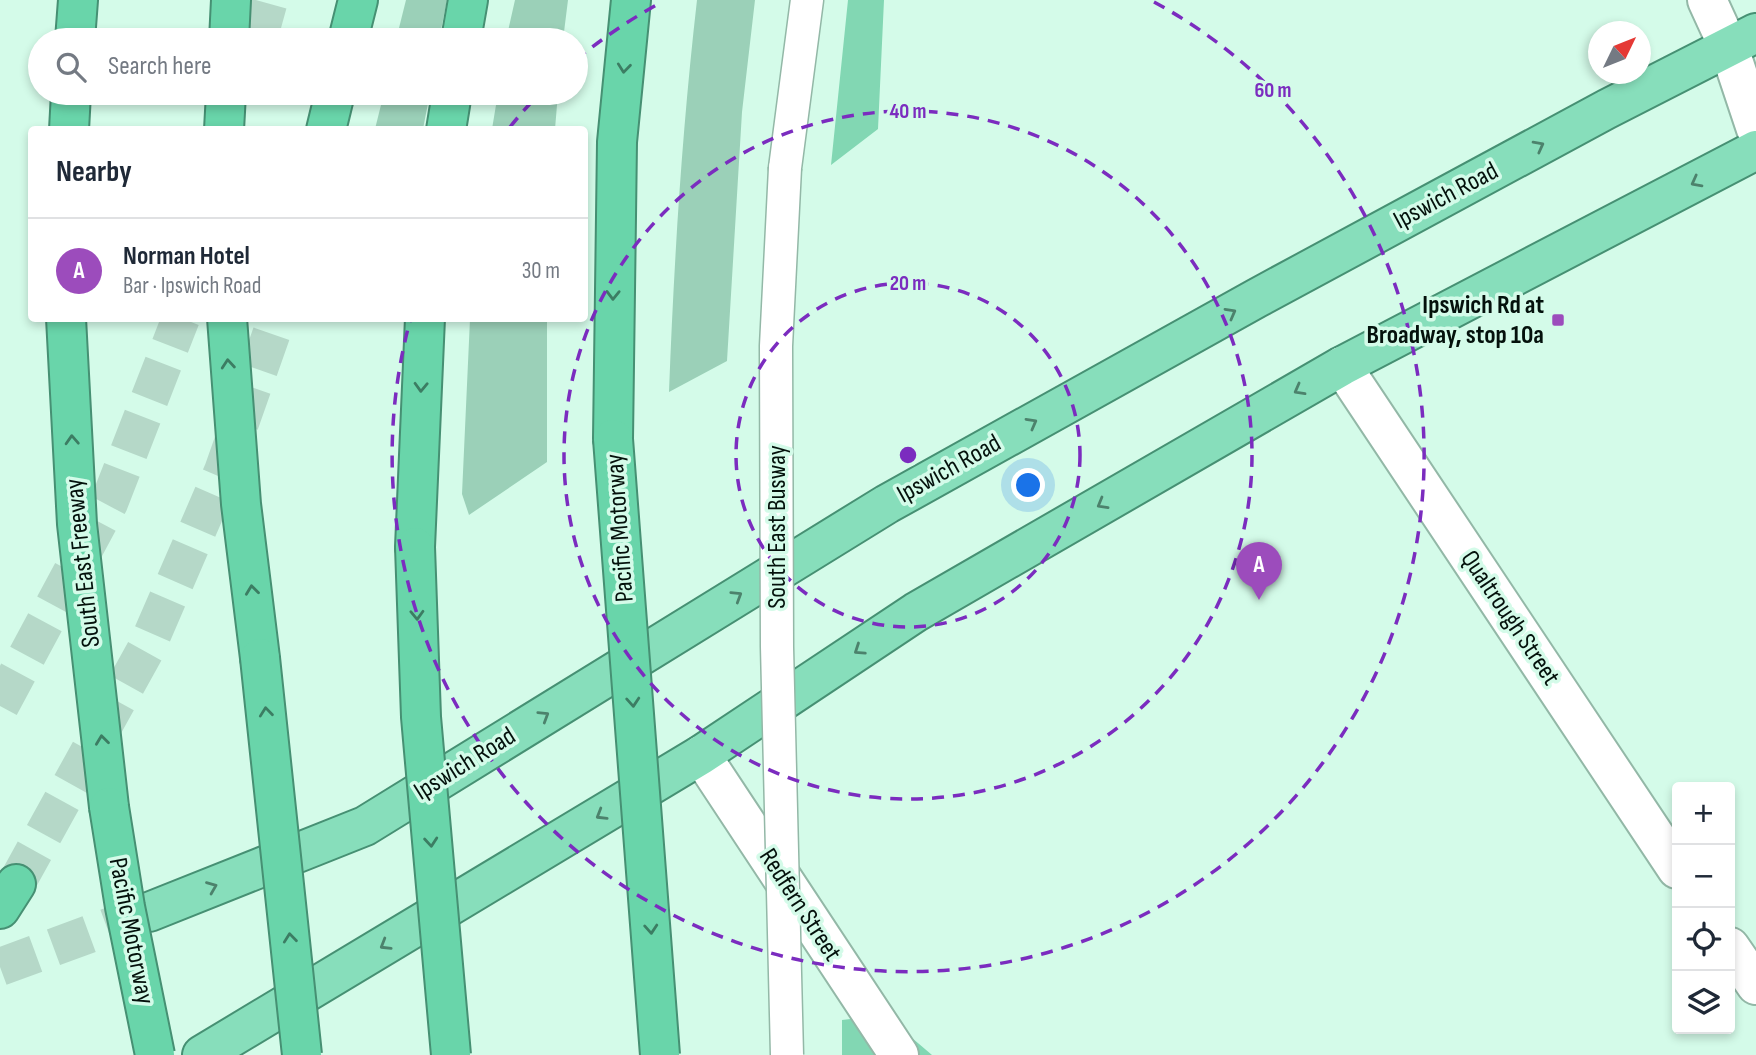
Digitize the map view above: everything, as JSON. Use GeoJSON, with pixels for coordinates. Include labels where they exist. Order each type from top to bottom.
{"type":"FeatureCollection","features":[{"type":"Feature","properties":{"kind":"highway"},"geometry":{"type":"LineString","coordinates":[[76,28],[78,0]]}},
{"type":"Feature","properties":{"kind":"highway"},"geometry":{"type":"LineString","coordinates":[[230,28],[231,0]]}},
{"type":"Feature","properties":{"kind":"highway"},"geometry":{"type":"LineString","coordinates":[[351,28],[358,0]]}},
{"type":"Feature","properties":{"kind":"highway"},"geometry":{"type":"LineString","coordinates":[[463,28],[468,0]]}},
{"type":"Feature","properties":{"kind":"highway","name":"Pacific Motorway"},"geometry":{"type":"LineString","coordinates":[[631,0],[617,142],[613,439],[660,1055]]}},
{"type":"Feature","properties":{"kind":"highway","name":"Ipswich Road"},"geometry":{"type":"LineString","coordinates":[[149,912],[365,826],[887,504],[1281,285],[1607,109],[1742,40]]}},
{"type":"Feature","properties":{"kind":"highway"},"geometry":{"type":"LineString","coordinates":[[69,126],[70,105]]}},
{"type":"Feature","properties":{"kind":"highway"},"geometry":{"type":"LineString","coordinates":[[224,126],[225,105]]}},
{"type":"Feature","properties":{"kind":"highway"},"geometry":{"type":"LineString","coordinates":[[327,126],[332,105]]}},
{"type":"Feature","properties":{"kind":"highway"},"geometry":{"type":"LineString","coordinates":[[447,126],[450,105]]}},
{"type":"Feature","properties":{"kind":"highway"},"geometry":{"type":"LineString","coordinates":[[202,1055],[701,755],[916,612],[1342,366],[1756,150]]}},
{"type":"Feature","properties":{"kind":"highway","name":"South East Freeway"},"geometry":{"type":"LineString","coordinates":[[66,322],[77,524],[109,807]]}},
{"type":"Feature","properties":{"kind":"highway"},"geometry":{"type":"LineString","coordinates":[[227,322],[241,504],[302,1055]]}},
{"type":"Feature","properties":{"kind":"highway"},"geometry":{"type":"LineString","coordinates":[[425,322],[415,547],[421,717],[451,1055]]}},
{"type":"Feature","properties":{"kind":"highway","name":"Pacific Motorway"},"geometry":{"type":"LineString","coordinates":[[109,807],[155,1055]]}},
{"type":"Feature","properties":{"kind":"street"},"geometry":{"type":"LineString","coordinates":[[1707,0],[1742,40],[1756,129]]}},
{"type":"Feature","properties":{"kind":"street","name":"Qualtrough Street"},"geometry":{"type":"LineString","coordinates":[[1342,366],[1672,862]]}},
{"type":"Feature","properties":{"kind":"street","name":"Redfern Street"},"geometry":{"type":"LineString","coordinates":[[701,755],[899,1055]]}},
{"type":"Feature","properties":{"kind":"street"},"geometry":{"type":"LineString","coordinates":[[1735,954],[1756,985]]}},
{"type":"Feature","properties":{"kind":"lane","name":"South East Busway"},"geometry":{"type":"LineString","coordinates":[[787,1055],[778,660],[776,360],[785,168],[807,0]]}},
{"type":"Feature","properties":{"kind":"green space"},"geometry":{"type":"Polygon","coordinates":[[[406,0],[447,0],[441,28],[399,28],[406,0]]]}},
{"type":"Feature","properties":{"kind":"green space"},"geometry":{"type":"Polygon","coordinates":[[[515,0],[568,0],[564,28],[509,28],[515,0]]]}},
{"type":"Feature","properties":{"kind":"green space"},"geometry":{"type":"Polygon","coordinates":[[[697,0],[755,0],[742,112],[727,361],[669,392],[679,196],[697,0]]]}},
{"type":"Feature","properties":{"kind":"green space"},"geometry":{"type":"Polygon","coordinates":[[[848,0],[884,0],[878,129],[831,165],[848,0]]]}},
{"type":"Feature","properties":{"kind":"green space"},"geometry":{"type":"Polygon","coordinates":[[[381,105],[428,105],[424,126],[376,126],[381,105]]]}},
{"type":"Feature","properties":{"kind":"green space"},"geometry":{"type":"Polygon","coordinates":[[[496,105],[557,105],[555,126],[492,126],[496,105]]]}},
{"type":"Feature","properties":{"kind":"green space"},"geometry":{"type":"Polygon","coordinates":[[[470,322],[547,322],[547,462],[469,515],[462,494],[470,322]]]}},
{"type":"Feature","properties":{"kind":"green space"},"geometry":{"type":"Polygon","coordinates":[[[885,1015],[932,1055],[842,1055],[842,1020],[885,1015]]]}},
{"type":"Feature","properties":{"kind":"tunnel"},"geometry":{"type":"LineString","coordinates":[[261,28],[269,0]]}},
{"type":"Feature","properties":{"kind":"tunnel"},"geometry":{"type":"LineString","coordinates":[[0,706],[109,503],[179,322]]}},
{"type":"Feature","properties":{"kind":"tunnel"},"geometry":{"type":"LineString","coordinates":[[16,884],[146,649],[223,471],[276,322]]}},
{"type":"Feature","properties":{"kind":"tunnel"},"geometry":{"type":"LineString","coordinates":[[0,967],[149,912]]}},
{"type":"Feature","properties":{"kind":"place","name":"Ipswich Rd at Broadway, stop 10a"},"geometry":{"type":"Point","coordinates":[1558,320]}},
{"type":"Feature","properties":{"kind":"place","name":"Norman Hotel"},"geometry":{"type":"Point","coordinates":[1259,600]}}]}
